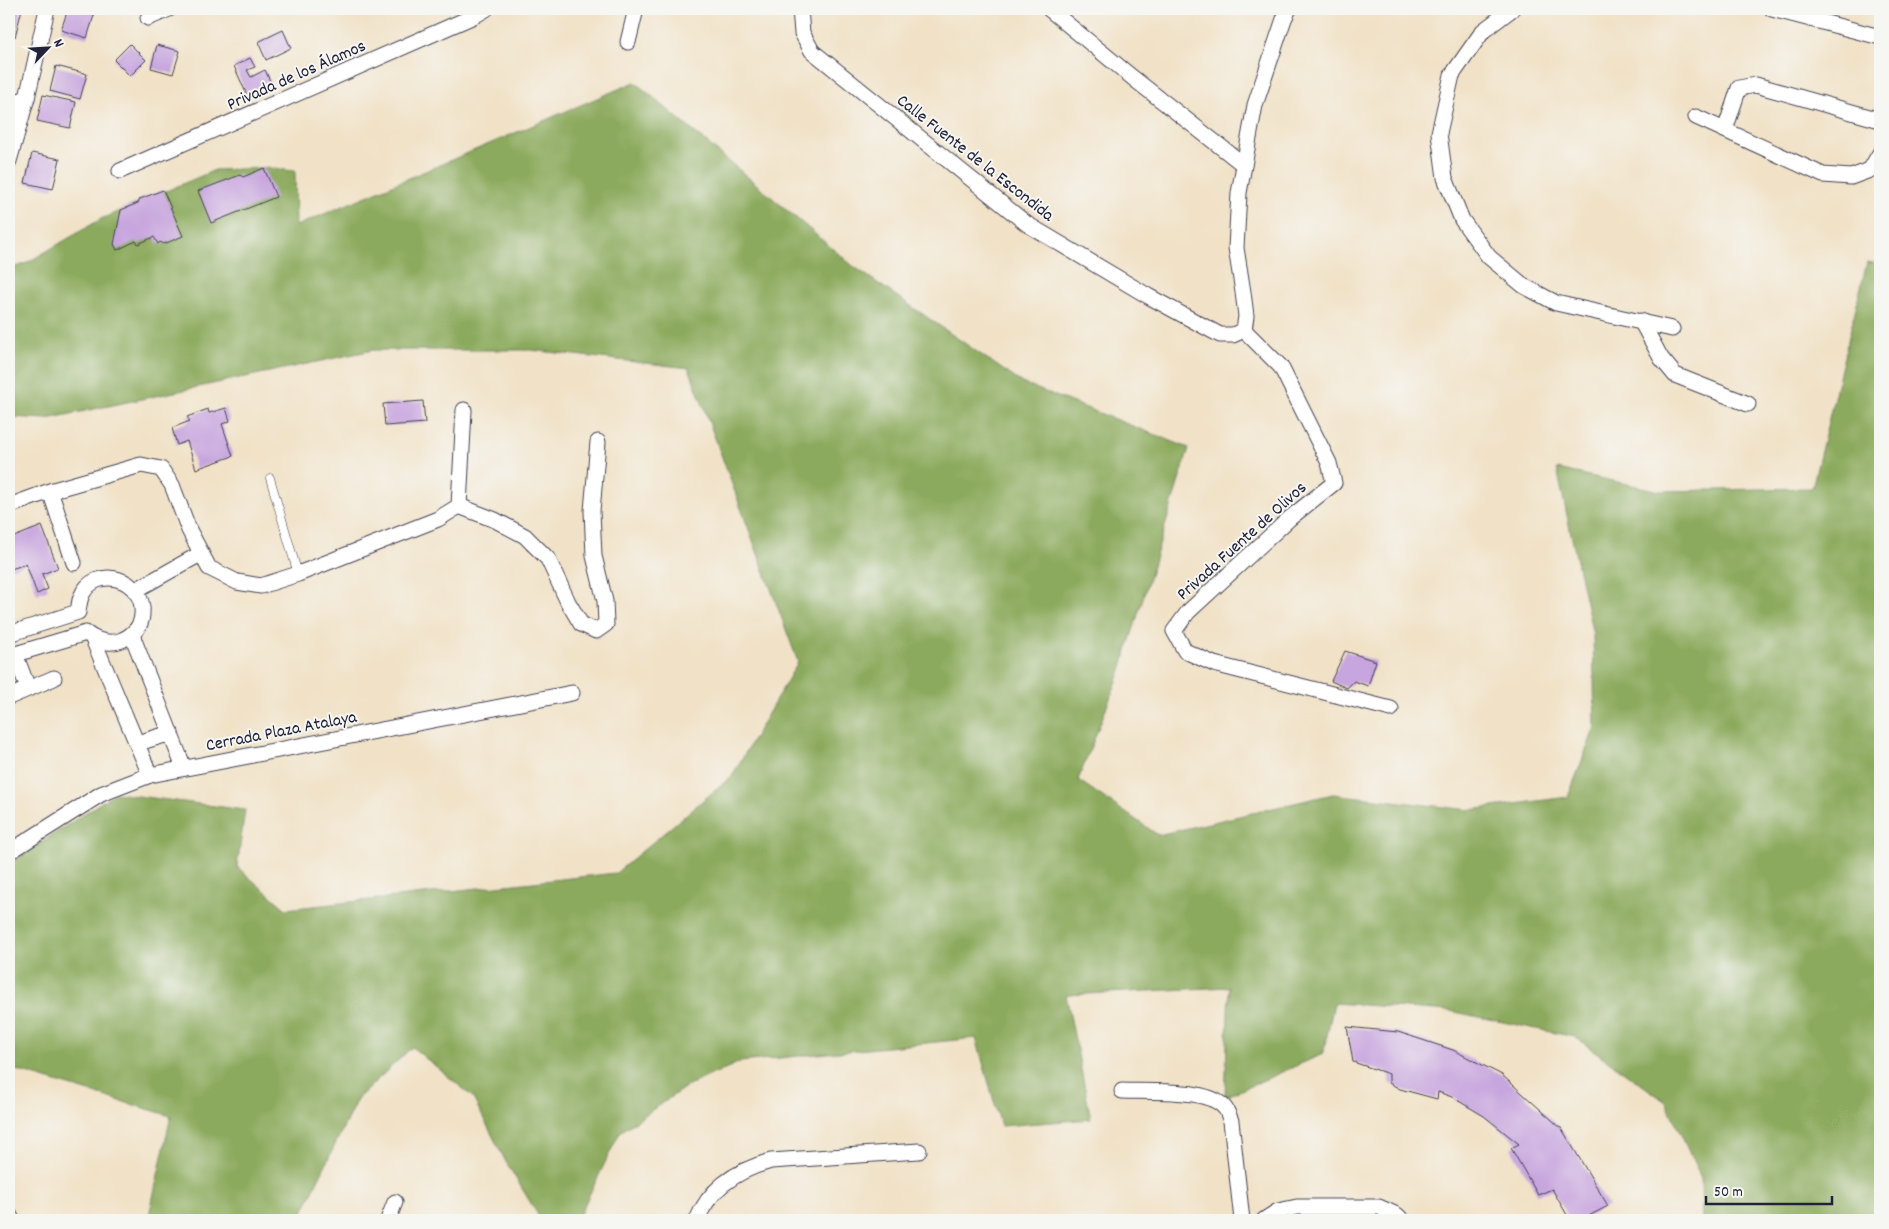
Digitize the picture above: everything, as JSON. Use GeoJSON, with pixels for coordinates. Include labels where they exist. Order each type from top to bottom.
{"type":"FeatureCollection","features":[{"type":"Feature","properties":{"kind":"street"},"geometry":{"type":"LineString","coordinates":[[9,161],[27,98],[47,9]]}},
{"type":"Feature","properties":{"kind":"street"},"geometry":{"type":"LineString","coordinates":[[148,18],[168,9]]}},
{"type":"Feature","properties":{"kind":"street","name":"Privada de los Álamos"},"geometry":{"type":"LineString","coordinates":[[120,171],[465,20],[486,9]]}},
{"type":"Feature","properties":{"kind":"street"},"geometry":{"type":"LineString","coordinates":[[628,42],[636,9]]}},
{"type":"Feature","properties":{"kind":"street","name":"Calle Fuente de la Escondida"},"geometry":{"type":"LineString","coordinates":[[800,9],[802,32],[812,51],[1027,224],[1148,296],[1220,335],[1233,335],[1244,330]]}},
{"type":"Feature","properties":{"kind":"street"},"geometry":{"type":"LineString","coordinates":[[1048,9],[1244,165]]}},
{"type":"Feature","properties":{"kind":"street"},"geometry":{"type":"LineString","coordinates":[[1244,330],[1246,316],[1244,292],[1236,248],[1239,193],[1256,105],[1289,9]]}},
{"type":"Feature","properties":{"kind":"street"},"geometry":{"type":"LineString","coordinates":[[1512,9],[1482,31],[1452,75],[1439,133],[1445,178],[1462,220],[1489,257],[1524,286],[1556,303],[1672,329]]}},
{"type":"Feature","properties":{"kind":"street"},"geometry":{"type":"LineString","coordinates":[[1772,9],[1880,37]]}},
{"type":"Feature","properties":{"kind":"street"},"geometry":{"type":"LineString","coordinates":[[1725,130],[1738,88],[1756,86],[1880,120]]}},
{"type":"Feature","properties":{"kind":"street"},"geometry":{"type":"LineString","coordinates":[[9,104],[27,98]]}},
{"type":"Feature","properties":{"kind":"street"},"geometry":{"type":"LineString","coordinates":[[1696,117],[1823,175],[1851,177],[1870,170],[1880,153]]}},
{"type":"Feature","properties":{"kind":"street"},"geometry":{"type":"LineString","coordinates":[[1641,322],[1661,358],[1675,375],[1748,404]]}},
{"type":"Feature","properties":{"kind":"street","name":"Privada Fuente de Olivos"},"geometry":{"type":"LineString","coordinates":[[1244,330],[1281,367],[1329,463],[1334,483],[1290,518],[1188,612],[1174,631],[1185,651],[1214,664],[1391,709]]}},
{"type":"Feature","properties":{"kind":"street"},"geometry":{"type":"LineString","coordinates":[[459,506],[464,410]]}},
{"type":"Feature","properties":{"kind":"street"},"geometry":{"type":"LineString","coordinates":[[459,506],[495,520],[525,536],[548,559],[568,602],[582,624],[596,631],[606,624],[605,601],[594,556],[592,511],[598,442]]}},
{"type":"Feature","properties":{"kind":"street"},"geometry":{"type":"LineString","coordinates":[[9,506],[50,491],[141,465],[160,469],[172,485],[189,530],[209,568],[236,582],[261,586],[298,574],[438,519],[459,506]]}},
{"type":"Feature","properties":{"kind":"street"},"geometry":{"type":"LineString","coordinates":[[50,491],[74,563]]}},
{"type":"Feature","properties":{"kind":"street"},"geometry":{"type":"LineString","coordinates":[[136,590],[200,554]]}},
{"type":"Feature","properties":{"kind":"street"},"geometry":{"type":"LineString","coordinates":[[9,634],[78,612],[81,596],[92,583],[107,578],[124,580],[136,590],[143,606],[141,622],[132,635],[113,643],[93,638],[86,633],[12,655],[28,688]]}},
{"type":"Feature","properties":{"kind":"street"},"geometry":{"type":"LineString","coordinates":[[132,635],[172,733],[184,768]]}},
{"type":"Feature","properties":{"kind":"street"},"geometry":{"type":"LineString","coordinates":[[93,638],[150,775]]}},
{"type":"Feature","properties":{"kind":"street"},"geometry":{"type":"LineString","coordinates":[[9,697],[54,678]]}},
{"type":"Feature","properties":{"kind":"street","name":"Cerrada Plaza Atalaya"},"geometry":{"type":"LineString","coordinates":[[14,849],[101,794],[150,775],[572,694]]}},
{"type":"Feature","properties":{"kind":"street"},"geometry":{"type":"LineString","coordinates":[[138,743],[172,733]]}},
{"type":"Feature","properties":{"kind":"street"},"geometry":{"type":"LineString","coordinates":[[1122,1091],[1199,1094],[1214,1100],[1224,1107],[1231,1121],[1242,1220]]}},
{"type":"Feature","properties":{"kind":"street"},"geometry":{"type":"LineString","coordinates":[[697,1220],[702,1208],[715,1190],[753,1166],[771,1161],[919,1151]]}},
{"type":"Feature","properties":{"kind":"street"},"geometry":{"type":"LineString","coordinates":[[388,1220],[395,1202]]}},
{"type":"Feature","properties":{"kind":"street"},"geometry":{"type":"LineString","coordinates":[[1264,1220],[1278,1211],[1297,1207],[1379,1207],[1397,1215],[1402,1220]]}},
{"type":"Feature","properties":{"kind":"street"},"geometry":{"type":"LineString","coordinates":[[9,1214],[12,1220]]}},
{"type":"Feature","properties":{"kind":"lane"},"geometry":{"type":"LineString","coordinates":[[270,478],[298,574]]}},
{"type":"Feature","properties":{"kind":"green space"},"geometry":{"type":"Polygon","coordinates":[[[635,82],[853,266],[1022,383],[1189,448],[1120,673],[1078,780],[1158,835],[1333,794],[1470,810],[1568,797],[1595,727],[1593,635],[1557,469],[1660,491],[1812,488],[1867,262],[1880,264],[1880,1220],[1702,1220],[1701,1178],[1666,1102],[1575,1037],[1450,1011],[1334,1003],[1323,1054],[1225,1097],[1229,987],[1066,995],[1091,1119],[1001,1126],[976,1038],[740,1062],[687,1086],[620,1132],[577,1220],[541,1220],[506,1162],[472,1096],[412,1047],[357,1099],[299,1220],[148,1220],[171,1116],[9,1068],[9,864],[115,793],[245,810],[237,867],[286,909],[616,873],[732,776],[798,662],[689,368],[530,350],[373,350],[47,419],[9,417],[9,269],[25,264],[101,219],[215,170],[264,168],[295,171],[296,226],[635,82]]]}},
{"type":"Feature","properties":{"kind":"building"},"geometry":{"type":"Polygon","coordinates":[[[9,9],[22,9],[15,37],[9,35],[9,9]]]}},
{"type":"Feature","properties":{"kind":"building"},"geometry":{"type":"Polygon","coordinates":[[[68,9],[96,9],[87,38],[61,30],[68,9]]]}},
{"type":"Feature","properties":{"kind":"building"},"geometry":{"type":"Polygon","coordinates":[[[283,30],[291,48],[266,60],[258,42],[283,30]]]}},
{"type":"Feature","properties":{"kind":"building"},"geometry":{"type":"Polygon","coordinates":[[[130,44],[146,60],[130,76],[114,60],[130,44]]]}},
{"type":"Feature","properties":{"kind":"building"},"geometry":{"type":"Polygon","coordinates":[[[157,45],[180,51],[173,74],[151,68],[157,45]]]}},
{"type":"Feature","properties":{"kind":"building"},"geometry":{"type":"Polygon","coordinates":[[[250,58],[255,67],[247,70],[251,77],[265,70],[271,83],[247,95],[234,66],[250,58]]]}},
{"type":"Feature","properties":{"kind":"building"},"geometry":{"type":"Polygon","coordinates":[[[56,66],[87,74],[80,99],[50,91],[56,66]]]}},
{"type":"Feature","properties":{"kind":"building"},"geometry":{"type":"Polygon","coordinates":[[[43,95],[76,102],[70,128],[37,121],[43,95]]]}},
{"type":"Feature","properties":{"kind":"building"},"geometry":{"type":"Polygon","coordinates":[[[32,153],[60,159],[53,189],[25,183],[32,153]]]}},
{"type":"Feature","properties":{"kind":"building"},"geometry":{"type":"Polygon","coordinates":[[[264,168],[276,197],[211,223],[198,191],[240,175],[243,177],[264,168]]]}},
{"type":"Feature","properties":{"kind":"building"},"geometry":{"type":"Polygon","coordinates":[[[163,190],[183,236],[164,244],[160,242],[158,244],[154,237],[138,244],[136,241],[117,250],[114,244],[121,210],[138,203],[140,199],[163,190]]]}},
{"type":"Feature","properties":{"kind":"building"},"geometry":{"type":"Polygon","coordinates":[[[423,401],[425,423],[385,426],[383,404],[423,401]]]}},
{"type":"Feature","properties":{"kind":"building"},"geometry":{"type":"Polygon","coordinates":[[[226,408],[230,421],[222,424],[233,456],[196,469],[187,441],[177,445],[172,428],[190,421],[187,417],[208,409],[209,413],[226,408]]]}},
{"type":"Feature","properties":{"kind":"building"},"geometry":{"type":"Polygon","coordinates":[[[42,526],[58,568],[42,574],[48,589],[37,594],[26,564],[11,569],[9,563],[9,539],[42,526]]]}},
{"type":"Feature","properties":{"kind":"building"},"geometry":{"type":"Polygon","coordinates":[[[1345,651],[1376,661],[1368,686],[1354,681],[1347,688],[1331,681],[1345,651]]]}},
{"type":"Feature","properties":{"kind":"building"},"geometry":{"type":"Polygon","coordinates":[[[1347,1027],[1398,1032],[1453,1050],[1502,1075],[1562,1129],[1608,1206],[1581,1220],[1570,1220],[1552,1189],[1538,1195],[1511,1148],[1519,1144],[1484,1116],[1452,1097],[1438,1092],[1437,1099],[1400,1089],[1389,1083],[1389,1074],[1353,1062],[1347,1027]]]}}]}
